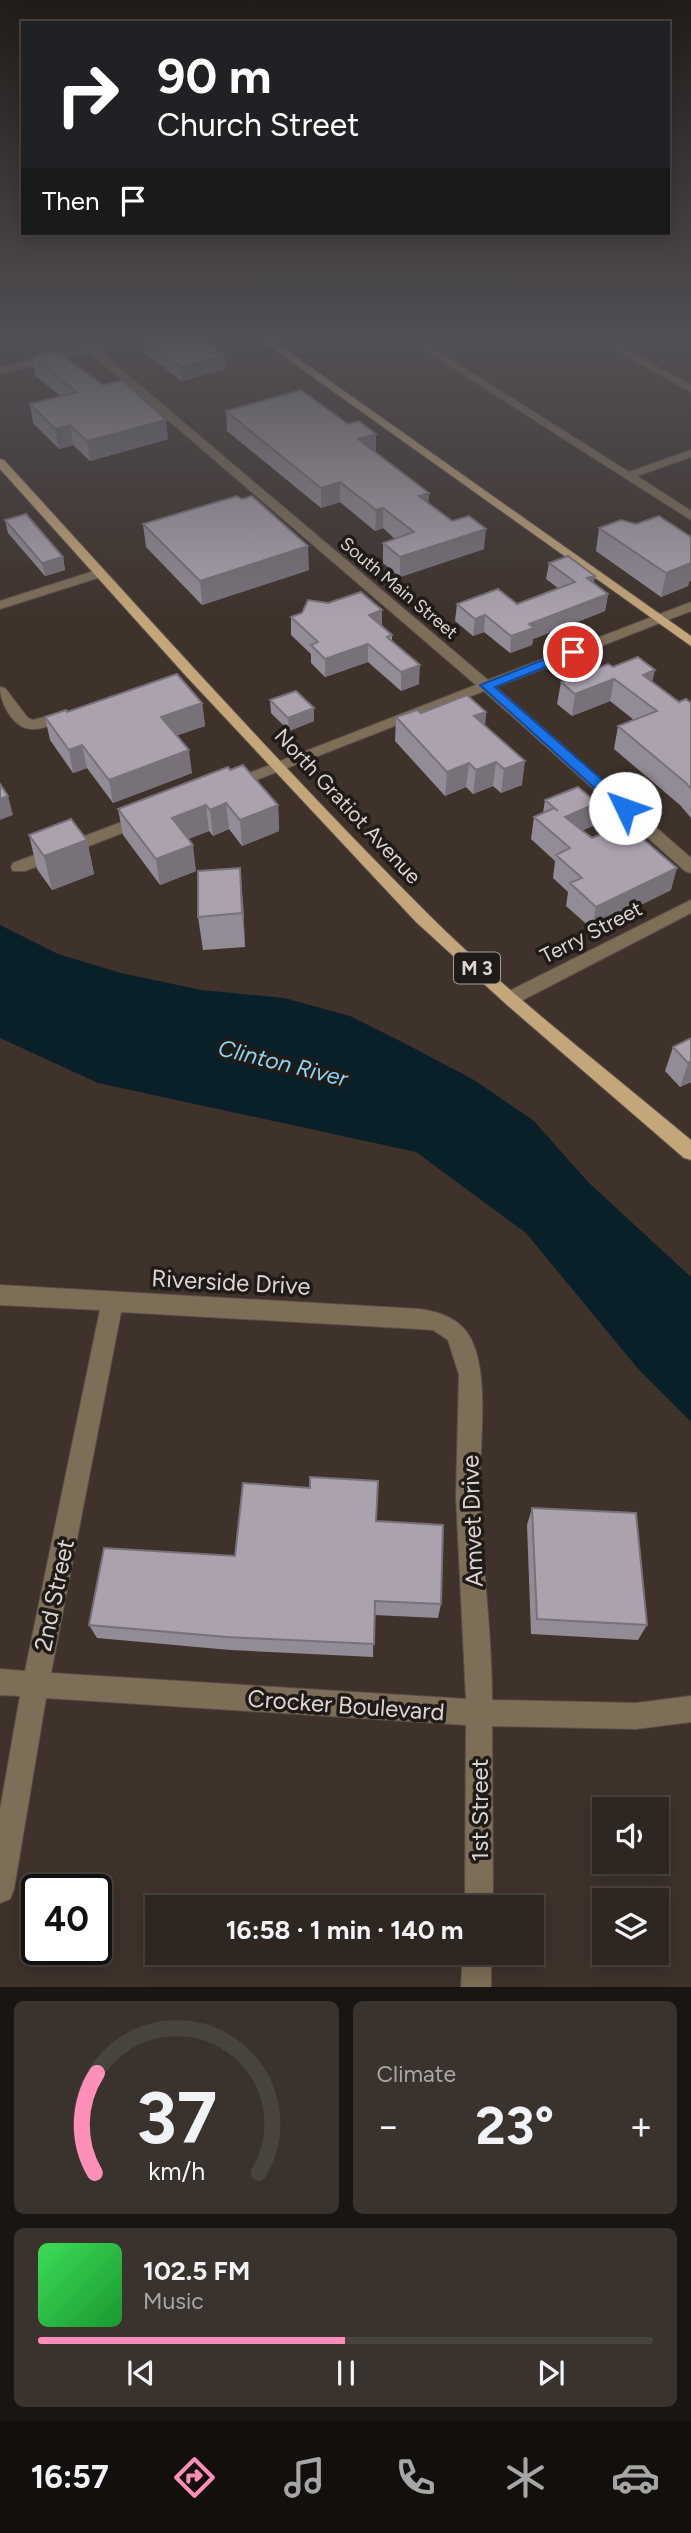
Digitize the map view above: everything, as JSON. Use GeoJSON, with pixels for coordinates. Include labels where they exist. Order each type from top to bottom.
{"type":"FeatureCollection","features":[{"type":"Feature","properties":{"kind":"main road"},"geometry":{"type":"LineString","coordinates":[[396,433],[691,642]]}},
{"type":"Feature","properties":{"kind":"main road","name":"North Gratiot Avenue"},"geometry":{"type":"LineString","coordinates":[[0,463],[100,573],[185,675],[280,766],[422,918],[691,1152]]}},
{"type":"Feature","properties":{"kind":"street","name":"South Main Street"},"geometry":{"type":"LineString","coordinates":[[190,433],[486,685],[691,867]]}},
{"type":"Feature","properties":{"kind":"street"},"geometry":{"type":"LineString","coordinates":[[559,433],[691,516]]}},
{"type":"Feature","properties":{"kind":"street"},"geometry":{"type":"LineString","coordinates":[[627,476],[691,453]]}},
{"type":"Feature","properties":{"kind":"street"},"geometry":{"type":"LineString","coordinates":[[0,606],[100,573]]}},
{"type":"Feature","properties":{"kind":"street"},"geometry":{"type":"LineString","coordinates":[[210,793],[691,607]]}},
{"type":"Feature","properties":{"kind":"street"},"geometry":{"type":"LineString","coordinates":[[0,691],[23,721],[32,725],[81,710]]}},
{"type":"Feature","properties":{"kind":"street"},"geometry":{"type":"LineString","coordinates":[[19,867],[161,812]]}},
{"type":"Feature","properties":{"kind":"street","name":"Terry Street"},"geometry":{"type":"LineString","coordinates":[[511,998],[691,906]]}},
{"type":"Feature","properties":{"kind":"street","name":"Riverside Drive"},"geometry":{"type":"LineString","coordinates":[[0,1294],[419,1319],[436,1321],[456,1333]]}},
{"type":"Feature","properties":{"kind":"street","name":"2nd Street"},"geometry":{"type":"LineString","coordinates":[[0,1889],[35,1687],[113,1301]]}},
{"type":"Feature","properties":{"kind":"street","name":"Amvet Drive"},"geometry":{"type":"LineString","coordinates":[[456,1333],[463,1345],[470,1375],[468,1497],[479,1667],[479,1713]]}},
{"type":"Feature","properties":{"kind":"street","name":"Crocker Boulevard"},"geometry":{"type":"LineString","coordinates":[[0,1682],[35,1687],[479,1713],[636,1716],[691,1709]]}},
{"type":"Feature","properties":{"kind":"street","name":"1st Street"},"geometry":{"type":"LineString","coordinates":[[479,1713],[479,1895]]}},
{"type":"Feature","properties":{"kind":"street"},"geometry":{"type":"LineString","coordinates":[[476,1987],[477,1965]]}},
{"type":"Feature","properties":{"kind":"water","name":"Clinton River"},"geometry":{"type":"Polygon","coordinates":[[[0,925],[58,954],[121,973],[201,990],[284,998],[350,1016],[474,1080],[534,1121],[588,1182],[691,1277],[691,1422],[639,1370],[526,1233],[416,1152],[98,1083],[0,1038],[0,925]]]}},
{"type":"Feature","properties":{"kind":"building"},"geometry":{"type":"Polygon","coordinates":[[[78,433],[118,433],[87,441],[78,433]]]}},
{"type":"Feature","properties":{"kind":"building"},"geometry":{"type":"Polygon","coordinates":[[[253,433],[374,433],[358,439],[429,493],[419,496],[452,521],[469,516],[486,529],[400,557],[383,543],[414,532],[383,508],[376,510],[340,482],[321,488],[253,433]]]}},
{"type":"Feature","properties":{"kind":"building"},"geometry":{"type":"Polygon","coordinates":[[[237,496],[242,499],[252,496],[308,546],[200,581],[143,524],[237,496]]]}},
{"type":"Feature","properties":{"kind":"building"},"geometry":{"type":"Polygon","coordinates":[[[26,514],[63,557],[42,563],[5,520],[26,514]]]}},
{"type":"Feature","properties":{"kind":"building"},"geometry":{"type":"Polygon","coordinates":[[[659,516],[691,537],[691,563],[666,573],[599,528],[621,520],[636,524],[659,516]]]}},
{"type":"Feature","properties":{"kind":"building"},"geometry":{"type":"Polygon","coordinates":[[[568,556],[595,576],[587,578],[608,594],[529,624],[534,628],[511,636],[485,615],[475,619],[457,604],[498,589],[517,604],[575,582],[549,563],[568,556]]]}},
{"type":"Feature","properties":{"kind":"building"},"geometry":{"type":"Polygon","coordinates":[[[361,592],[382,610],[369,615],[392,635],[387,637],[420,665],[401,672],[368,644],[325,659],[311,645],[318,642],[291,617],[302,613],[308,600],[328,603],[361,592]]]}},
{"type":"Feature","properties":{"kind":"building"},"geometry":{"type":"Polygon","coordinates":[[[638,657],[655,670],[643,675],[679,702],[686,699],[691,703],[691,789],[618,726],[657,711],[614,679],[575,694],[561,682],[608,664],[613,667],[638,657]]]}},
{"type":"Feature","properties":{"kind":"building"},"geometry":{"type":"Polygon","coordinates":[[[177,674],[202,703],[161,717],[189,750],[109,780],[82,745],[69,750],[45,717],[66,710],[67,712],[177,674]]]}},
{"type":"Feature","properties":{"kind":"building"},"geometry":{"type":"Polygon","coordinates":[[[296,691],[314,708],[288,718],[270,700],[296,691]]]}},
{"type":"Feature","properties":{"kind":"building"},"geometry":{"type":"Polygon","coordinates":[[[467,695],[486,712],[474,716],[525,761],[504,769],[496,762],[476,770],[469,763],[447,772],[396,717],[417,710],[421,713],[467,695]]]}},
{"type":"Feature","properties":{"kind":"building"},"geometry":{"type":"Polygon","coordinates":[[[243,765],[278,805],[240,820],[226,803],[210,810],[206,805],[172,818],[193,845],[156,859],[118,809],[228,767],[230,770],[243,765]]]}},
{"type":"Feature","properties":{"kind":"building"},"geometry":{"type":"Polygon","coordinates":[[[0,784],[8,796],[0,799],[0,784]]]}},
{"type":"Feature","properties":{"kind":"building"},"geometry":{"type":"Polygon","coordinates":[[[578,787],[597,803],[565,817],[592,838],[624,824],[632,834],[636,833],[677,868],[596,907],[570,883],[582,878],[556,855],[570,848],[534,817],[554,808],[558,811],[545,800],[578,787]]]}},
{"type":"Feature","properties":{"kind":"building"},"geometry":{"type":"Polygon","coordinates":[[[71,819],[87,840],[44,856],[29,835],[71,819]]]}},
{"type":"Feature","properties":{"kind":"building"},"geometry":{"type":"Polygon","coordinates":[[[240,868],[242,913],[198,917],[198,871],[240,868]]]}},
{"type":"Feature","properties":{"kind":"building"},"geometry":{"type":"Polygon","coordinates":[[[691,1038],[691,1061],[688,1063],[673,1047],[691,1038]]]}},
{"type":"Feature","properties":{"kind":"building"},"geometry":{"type":"Polygon","coordinates":[[[310,1477],[378,1481],[376,1521],[443,1525],[441,1604],[375,1601],[374,1644],[227,1637],[89,1625],[104,1548],[235,1556],[243,1483],[310,1488],[310,1477]]]}},
{"type":"Feature","properties":{"kind":"building"},"geometry":{"type":"Polygon","coordinates":[[[532,1508],[636,1513],[647,1625],[537,1619],[532,1508]]]}},
{"type":"Feature","properties":{"kind":"route"},"geometry":{"type":"LineString","coordinates":[[573,652],[486,685],[625,808]]}}]}
